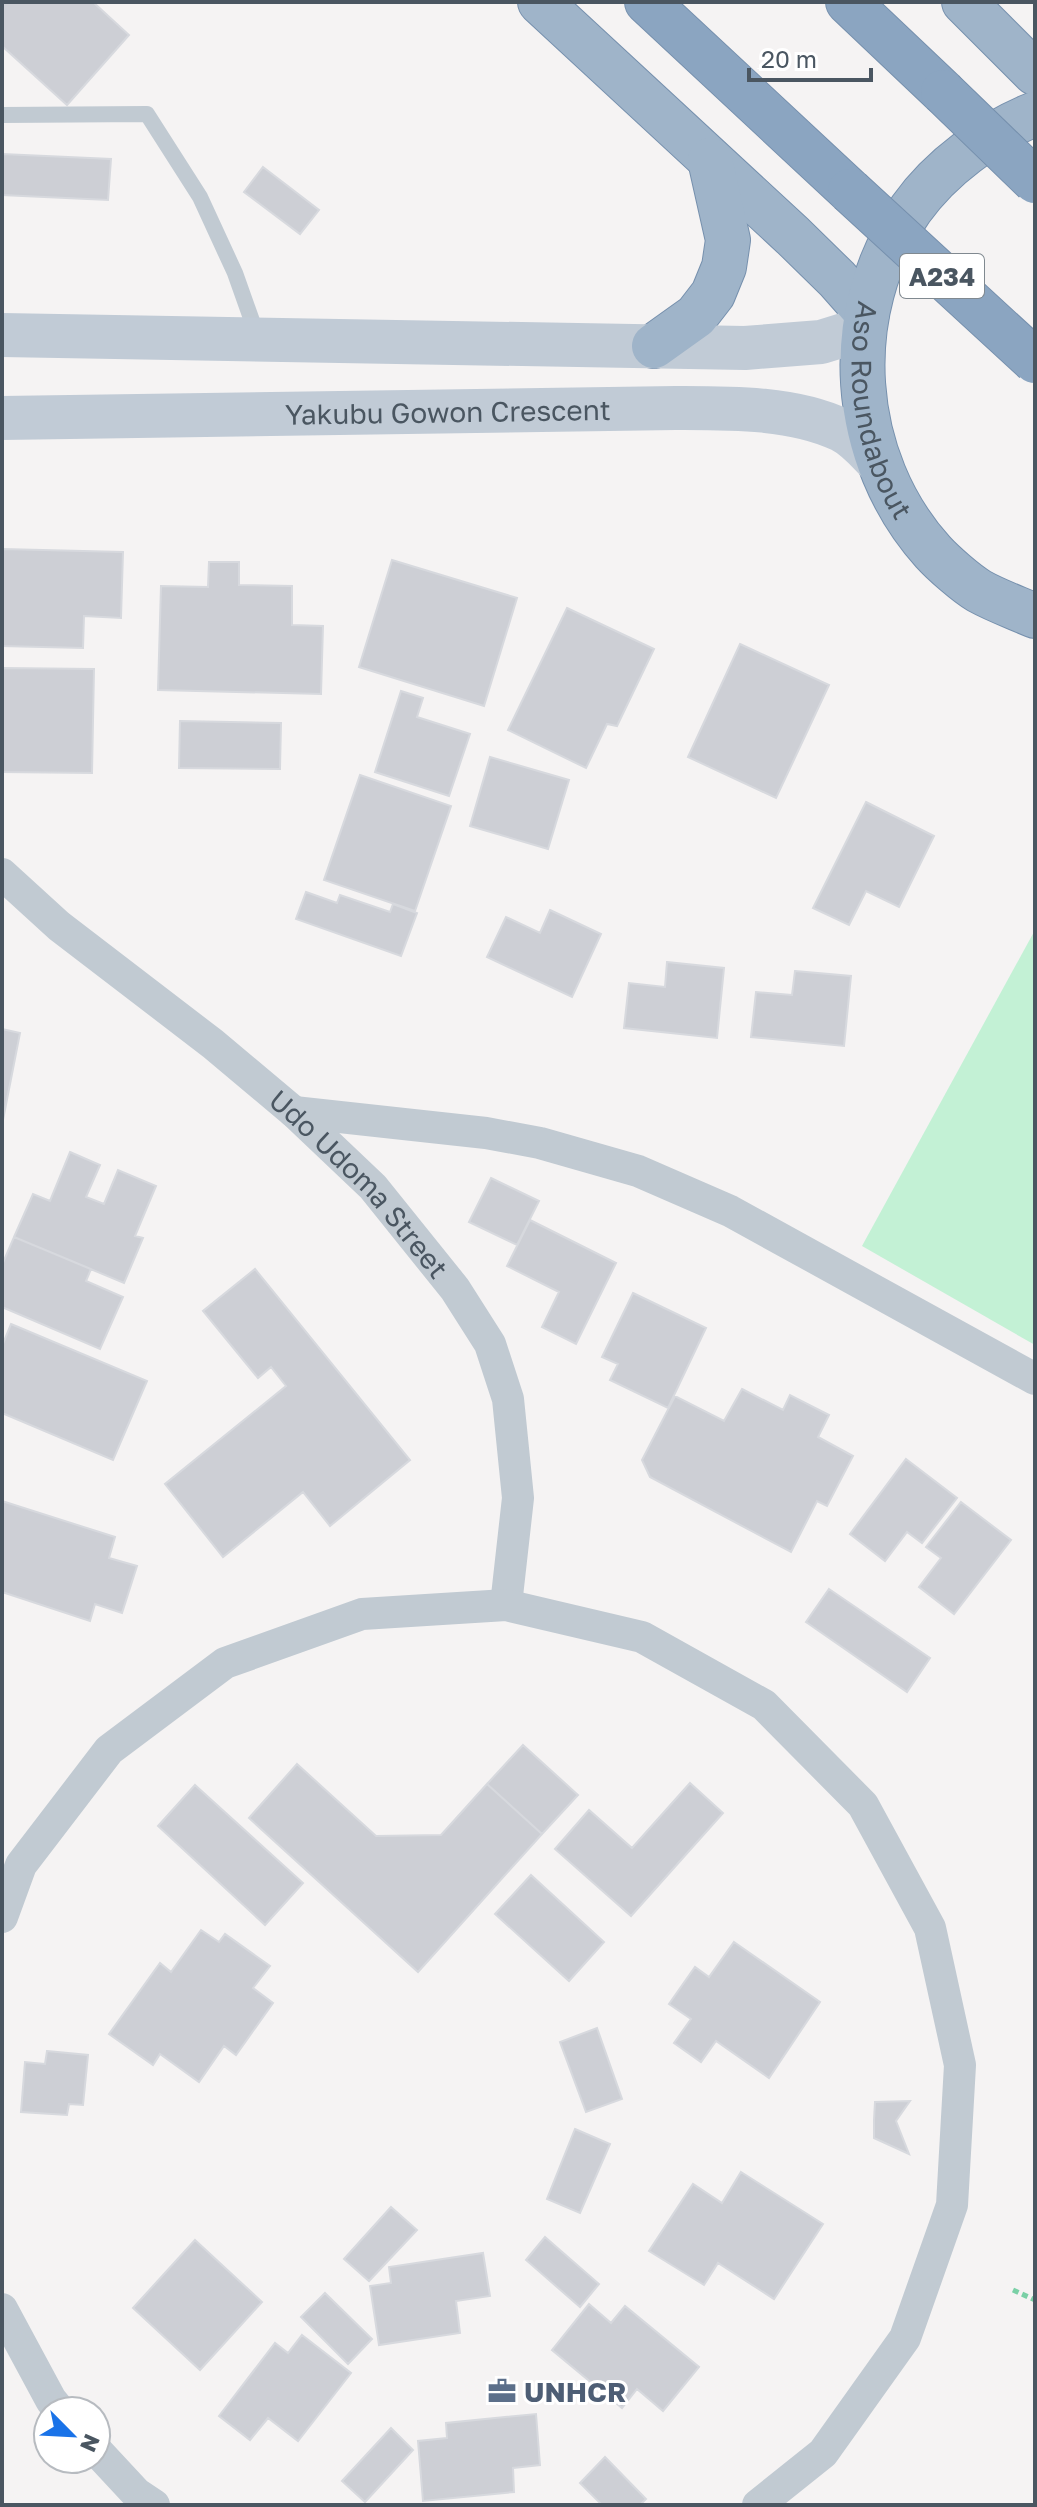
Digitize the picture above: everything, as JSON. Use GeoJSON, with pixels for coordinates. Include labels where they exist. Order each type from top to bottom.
{"type":"FeatureCollection","features":[{"type":"Feature","properties":{"kind":"highway"},"geometry":{"type":"LineString","coordinates":[[540,2],[826,269],[867,313]]}},
{"type":"Feature","properties":{"kind":"highway","name":"A234"},"geometry":{"type":"LineString","coordinates":[[647,2],[1035,361]]}},
{"type":"Feature","properties":{"kind":"highway"},"geometry":{"type":"LineString","coordinates":[[848,2],[1035,181]]}},
{"type":"Feature","properties":{"kind":"highway"},"geometry":{"type":"LineString","coordinates":[[964,2],[1035,73]]}},
{"type":"Feature","properties":{"kind":"highway","name":"Aso Roundabout"},"geometry":{"type":"LineString","coordinates":[[1035,114],[1006,126],[954,161],[911,208],[881,264],[867,313],[861,372],[866,418],[879,463],[898,505],[934,552],[978,591],[1035,616]]}},
{"type":"Feature","properties":{"kind":"highway"},"geometry":{"type":"LineString","coordinates":[[654,346],[696,316],[713,294],[724,267],[728,240],[710,160]]}},
{"type":"Feature","properties":{"kind":"main road"},"geometry":{"type":"LineString","coordinates":[[2,335],[745,348],[821,342],[850,333],[867,313]]}},
{"type":"Feature","properties":{"kind":"main road","name":"Yakubu Gowon Crescent"},"geometry":{"type":"LineString","coordinates":[[2,418],[737,409],[785,415],[832,427],[859,442],[879,463]]}},
{"type":"Feature","properties":{"kind":"street","name":"Udo Udoma Street"},"geometry":{"type":"LineString","coordinates":[[2,874],[59,926],[213,1044],[294,1112],[373,1187],[455,1289],[490,1344],[508,1399],[518,1498],[506,1605]]}},
{"type":"Feature","properties":{"kind":"street"},"geometry":{"type":"LineString","coordinates":[[294,1112],[486,1133],[540,1143],[638,1171],[730,1211],[1035,1379]]}},
{"type":"Feature","properties":{"kind":"street"},"geometry":{"type":"LineString","coordinates":[[2,1917],[21,1865],[109,1750],[225,1663],[362,1614],[506,1605],[642,1637],[764,1705],[863,1805],[930,1928],[960,2065],[952,2205],[905,2338],[823,2453],[758,2505]]}},
{"type":"Feature","properties":{"kind":"street"},"geometry":{"type":"LineString","coordinates":[[2,2309],[48,2395]]}},
{"type":"Feature","properties":{"kind":"street"},"geometry":{"type":"LineString","coordinates":[[112,2467],[136,2493],[154,2505]]}},
{"type":"Feature","properties":{"kind":"lane"},"geometry":{"type":"LineString","coordinates":[[2,115],[147,114],[200,197],[235,273],[259,340]]}},
{"type":"Feature","properties":{"kind":"path"},"geometry":{"type":"LineString","coordinates":[[1013,2290],[1035,2300]]}},
{"type":"Feature","properties":{"kind":"green space"},"geometry":{"type":"Polygon","coordinates":[[[1035,930],[1035,1345],[862,1246],[1035,930]]]}},
{"type":"Feature","properties":{"kind":"building"},"geometry":{"type":"Polygon","coordinates":[[[2,2],[93,2],[129,35],[67,105],[2,46],[2,2]]]}},
{"type":"Feature","properties":{"kind":"building"},"geometry":{"type":"Polygon","coordinates":[[[2,154],[111,159],[108,200],[2,195],[2,154]]]}},
{"type":"Feature","properties":{"kind":"building"},"geometry":{"type":"Polygon","coordinates":[[[263,167],[319,210],[300,234],[244,192],[263,167]]]}},
{"type":"Feature","properties":{"kind":"building"},"geometry":{"type":"Polygon","coordinates":[[[2,549],[123,552],[121,618],[84,616],[83,648],[2,646],[2,549]]]}},
{"type":"Feature","properties":{"kind":"building"},"geometry":{"type":"Polygon","coordinates":[[[392,560],[517,598],[484,706],[359,667],[392,560]]]}},
{"type":"Feature","properties":{"kind":"building"},"geometry":{"type":"Polygon","coordinates":[[[209,562],[239,562],[239,585],[292,586],[292,625],[323,626],[321,694],[158,690],[161,586],[208,587],[209,562]]]}},
{"type":"Feature","properties":{"kind":"building"},"geometry":{"type":"Polygon","coordinates":[[[567,608],[654,649],[617,726],[607,724],[586,768],[508,730],[567,608]]]}},
{"type":"Feature","properties":{"kind":"building"},"geometry":{"type":"Polygon","coordinates":[[[740,644],[829,685],[776,798],[688,757],[740,644]]]}},
{"type":"Feature","properties":{"kind":"building"},"geometry":{"type":"Polygon","coordinates":[[[2,668],[94,669],[92,773],[2,772],[2,668]]]}},
{"type":"Feature","properties":{"kind":"building"},"geometry":{"type":"Polygon","coordinates":[[[401,691],[423,698],[417,717],[470,734],[449,796],[375,772],[401,691]]]}},
{"type":"Feature","properties":{"kind":"building"},"geometry":{"type":"Polygon","coordinates":[[[180,721],[281,723],[280,769],[179,768],[180,721]]]}},
{"type":"Feature","properties":{"kind":"building"},"geometry":{"type":"Polygon","coordinates":[[[490,757],[569,780],[548,849],[470,826],[490,757]]]}},
{"type":"Feature","properties":{"kind":"building"},"geometry":{"type":"Polygon","coordinates":[[[360,775],[451,806],[415,911],[324,880],[360,775]]]}},
{"type":"Feature","properties":{"kind":"building"},"geometry":{"type":"Polygon","coordinates":[[[866,802],[934,836],[899,907],[866,891],[849,925],[813,908],[866,802]]]}},
{"type":"Feature","properties":{"kind":"building"},"geometry":{"type":"Polygon","coordinates":[[[306,892],[337,903],[340,895],[390,912],[393,904],[417,913],[401,956],[296,919],[306,892]]]}},
{"type":"Feature","properties":{"kind":"building"},"geometry":{"type":"Polygon","coordinates":[[[550,910],[601,934],[572,997],[487,957],[506,917],[540,933],[550,910]]]}},
{"type":"Feature","properties":{"kind":"building"},"geometry":{"type":"Polygon","coordinates":[[[667,962],[724,968],[717,1038],[624,1028],[629,983],[665,987],[667,962]]]}},
{"type":"Feature","properties":{"kind":"building"},"geometry":{"type":"Polygon","coordinates":[[[795,971],[851,976],[844,1046],[751,1037],[756,992],[792,995],[795,971]]]}},
{"type":"Feature","properties":{"kind":"building"},"geometry":{"type":"Polygon","coordinates":[[[2,1029],[20,1033],[2,1125],[2,1029]]]}},
{"type":"Feature","properties":{"kind":"building"},"geometry":{"type":"Polygon","coordinates":[[[70,1152],[100,1165],[86,1197],[104,1204],[118,1170],[156,1186],[135,1236],[143,1238],[124,1283],[14,1237],[33,1194],[50,1201],[70,1152]]]}},
{"type":"Feature","properties":{"kind":"building"},"geometry":{"type":"Polygon","coordinates":[[[491,1178],[539,1201],[517,1245],[469,1222],[491,1178]]]}},
{"type":"Feature","properties":{"kind":"building"},"geometry":{"type":"Polygon","coordinates":[[[530,1220],[616,1263],[576,1344],[542,1327],[559,1292],[507,1266],[530,1220]]]}},
{"type":"Feature","properties":{"kind":"building"},"geometry":{"type":"Polygon","coordinates":[[[14,1237],[91,1269],[86,1281],[123,1297],[100,1349],[2,1307],[2,1265],[14,1237]]]}},
{"type":"Feature","properties":{"kind":"building"},"geometry":{"type":"Polygon","coordinates":[[[255,1269],[410,1460],[330,1526],[303,1492],[223,1557],[165,1484],[286,1386],[271,1367],[258,1378],[203,1311],[255,1269]]]}},
{"type":"Feature","properties":{"kind":"building"},"geometry":{"type":"Polygon","coordinates":[[[633,1293],[706,1328],[668,1408],[610,1380],[618,1364],[602,1357],[633,1293]]]}},
{"type":"Feature","properties":{"kind":"building"},"geometry":{"type":"Polygon","coordinates":[[[11,1324],[147,1381],[113,1460],[2,1413],[2,1346],[11,1324]]]}},
{"type":"Feature","properties":{"kind":"building"},"geometry":{"type":"Polygon","coordinates":[[[742,1389],[783,1410],[790,1395],[829,1415],[818,1437],[853,1456],[827,1506],[817,1501],[791,1552],[650,1477],[642,1460],[675,1396],[724,1421],[742,1389]]]}},
{"type":"Feature","properties":{"kind":"building"},"geometry":{"type":"Polygon","coordinates":[[[906,1459],[957,1498],[922,1543],[907,1532],[885,1561],[850,1534],[906,1459]]]}},
{"type":"Feature","properties":{"kind":"building"},"geometry":{"type":"Polygon","coordinates":[[[2,1501],[115,1537],[109,1558],[137,1566],[122,1613],[95,1604],[90,1621],[2,1592],[2,1501]]]}},
{"type":"Feature","properties":{"kind":"building"},"geometry":{"type":"Polygon","coordinates":[[[961,1502],[1011,1540],[954,1614],[919,1587],[941,1558],[926,1547],[961,1502]]]}},
{"type":"Feature","properties":{"kind":"building"},"geometry":{"type":"Polygon","coordinates":[[[829,1589],[930,1658],[907,1692],[806,1622],[829,1589]]]}},
{"type":"Feature","properties":{"kind":"building"},"geometry":{"type":"Polygon","coordinates":[[[523,1745],[578,1795],[542,1834],[487,1784],[523,1745]]]}},
{"type":"Feature","properties":{"kind":"building"},"geometry":{"type":"Polygon","coordinates":[[[297,1764],[376,1836],[441,1835],[487,1784],[542,1834],[418,1972],[249,1818],[297,1764]]]}},
{"type":"Feature","properties":{"kind":"building"},"geometry":{"type":"Polygon","coordinates":[[[690,1783],[723,1813],[631,1916],[555,1849],[589,1810],[632,1848],[690,1783]]]}},
{"type":"Feature","properties":{"kind":"building"},"geometry":{"type":"Polygon","coordinates":[[[195,1785],[303,1883],[265,1925],[158,1826],[195,1785]]]}},
{"type":"Feature","properties":{"kind":"building"},"geometry":{"type":"Polygon","coordinates":[[[531,1875],[604,1942],[569,1981],[495,1914],[531,1875]]]}},
{"type":"Feature","properties":{"kind":"building"},"geometry":{"type":"Polygon","coordinates":[[[201,1930],[219,1942],[225,1934],[270,1966],[253,1988],[273,2003],[236,2055],[224,2046],[199,2082],[160,2054],[153,2065],[109,2034],[160,1963],[171,1972],[201,1930]]]}},
{"type":"Feature","properties":{"kind":"building"},"geometry":{"type":"Polygon","coordinates":[[[734,1942],[820,2002],[769,2078],[716,2041],[701,2062],[674,2043],[691,2019],[669,2004],[695,1967],[709,1977],[734,1942]]]}},
{"type":"Feature","properties":{"kind":"building"},"geometry":{"type":"Polygon","coordinates":[[[597,2028],[622,2099],[586,2112],[560,2042],[597,2028]]]}},
{"type":"Feature","properties":{"kind":"building"},"geometry":{"type":"Polygon","coordinates":[[[47,2051],[88,2055],[83,2105],[69,2104],[67,2115],[21,2112],[25,2062],[45,2064],[47,2051]]]}},
{"type":"Feature","properties":{"kind":"building"},"geometry":{"type":"Polygon","coordinates":[[[910,2101],[896,2121],[909,2154],[874,2138],[874,2120],[875,2102],[910,2101]]]}},
{"type":"Feature","properties":{"kind":"building"},"geometry":{"type":"Polygon","coordinates":[[[575,2129],[610,2144],[580,2213],[547,2199],[575,2129]]]}},
{"type":"Feature","properties":{"kind":"building"},"geometry":{"type":"Polygon","coordinates":[[[741,2172],[823,2224],[774,2299],[718,2263],[704,2285],[649,2251],[693,2184],[722,2203],[741,2172]]]}},
{"type":"Feature","properties":{"kind":"building"},"geometry":{"type":"Polygon","coordinates":[[[391,2207],[417,2230],[369,2281],[344,2259],[391,2207]]]}},
{"type":"Feature","properties":{"kind":"building"},"geometry":{"type":"Polygon","coordinates":[[[545,2237],[599,2284],[580,2307],[526,2260],[545,2237]]]}},
{"type":"Feature","properties":{"kind":"building"},"geometry":{"type":"Polygon","coordinates":[[[195,2240],[262,2302],[200,2370],[133,2308],[195,2240]]]}},
{"type":"Feature","properties":{"kind":"building"},"geometry":{"type":"Polygon","coordinates":[[[483,2253],[490,2296],[456,2301],[460,2333],[379,2345],[370,2286],[391,2283],[389,2267],[483,2253]]]}},
{"type":"Feature","properties":{"kind":"building"},"geometry":{"type":"Polygon","coordinates":[[[325,2293],[372,2339],[348,2364],[301,2317],[325,2293]]]}},
{"type":"Feature","properties":{"kind":"building"},"geometry":{"type":"Polygon","coordinates":[[[589,2304],[611,2323],[625,2306],[699,2367],[663,2411],[637,2389],[622,2408],[552,2350],[589,2304]]]}},
{"type":"Feature","properties":{"kind":"building"},"geometry":{"type":"Polygon","coordinates":[[[302,2335],[351,2373],[298,2441],[268,2418],[250,2440],[219,2416],[275,2343],[288,2353],[302,2335]]]}},
{"type":"Feature","properties":{"kind":"building"},"geometry":{"type":"Polygon","coordinates":[[[536,2414],[540,2465],[513,2468],[514,2492],[423,2501],[418,2441],[447,2438],[446,2423],[536,2414]]]}},
{"type":"Feature","properties":{"kind":"building"},"geometry":{"type":"Polygon","coordinates":[[[391,2428],[413,2450],[365,2502],[342,2481],[391,2428]]]}},
{"type":"Feature","properties":{"kind":"building"},"geometry":{"type":"Polygon","coordinates":[[[605,2457],[646,2499],[640,2505],[602,2505],[580,2483],[605,2457]]]}},
{"type":"Feature","properties":{"kind":"place","name":"UNHCR"},"geometry":{"type":"Point","coordinates":[502,2391]}}]}
